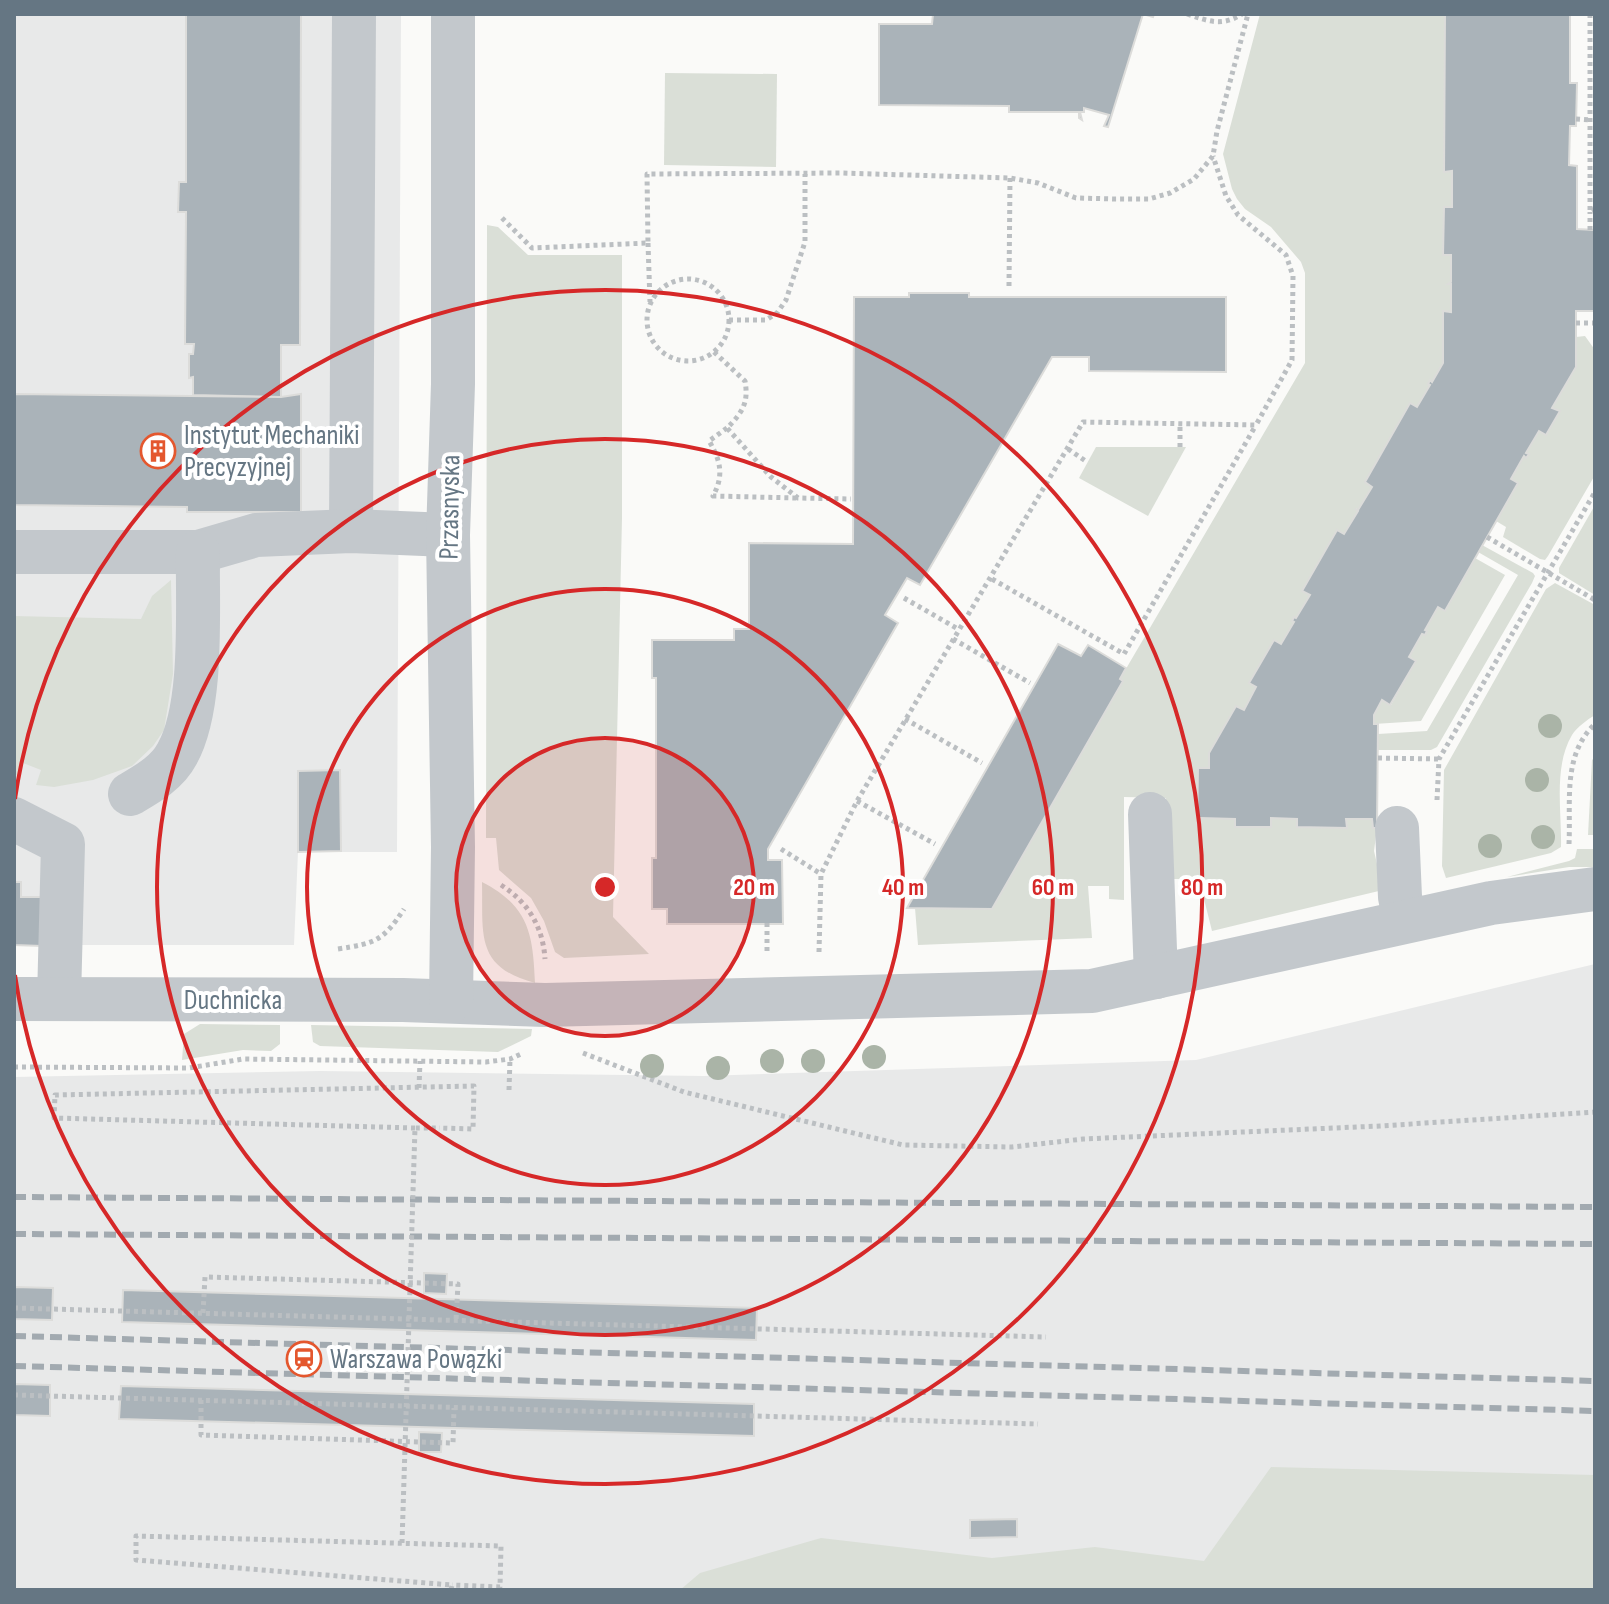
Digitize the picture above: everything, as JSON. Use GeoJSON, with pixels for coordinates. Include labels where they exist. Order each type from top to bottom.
{"type":"FeatureCollection","features":[{"type":"Feature","properties":{"kind":"street"},"geometry":{"type":"LineString","coordinates":[[351,531],[354,14]]}},
{"type":"Feature","properties":{"kind":"street","name":"Przasnyska"},"geometry":{"type":"LineString","coordinates":[[451,1001],[453,847],[448,535],[453,384],[453,14]]}},
{"type":"Feature","properties":{"kind":"street"},"geometry":{"type":"LineString","coordinates":[[14,552],[198,552],[256,535],[351,531],[448,535]]}},
{"type":"Feature","properties":{"kind":"street"},"geometry":{"type":"LineString","coordinates":[[130,794],[156,779],[177,755],[194,704],[198,552]]}},
{"type":"Feature","properties":{"kind":"street"},"geometry":{"type":"LineString","coordinates":[[1150,814],[1156,977]]}},
{"type":"Feature","properties":{"kind":"street"},"geometry":{"type":"LineString","coordinates":[[14,819],[63,844],[59,999]]}},
{"type":"Feature","properties":{"kind":"street"},"geometry":{"type":"LineString","coordinates":[[1405,921],[1400,897],[1416,821]]}},
{"type":"Feature","properties":{"kind":"street","name":"Duchnicka"},"geometry":{"type":"LineString","coordinates":[[14,999],[451,1001],[545,1005],[1092,991],[1491,903],[1595,889]]}},
{"type":"Feature","properties":{"kind":"path"},"geometry":{"type":"LineString","coordinates":[[1187,14],[1213,23],[1230,21],[1242,14]]}},
{"type":"Feature","properties":{"kind":"path"},"geometry":{"type":"LineString","coordinates":[[992,579],[1124,654],[1292,360],[1293,276],[1286,255],[1238,215],[1226,196],[1213,156],[1248,14]]}},
{"type":"Feature","properties":{"kind":"path"},"geometry":{"type":"LineString","coordinates":[[1590,14],[1593,210],[1590,230]]}},
{"type":"Feature","properties":{"kind":"path"},"geometry":{"type":"LineString","coordinates":[[1576,119],[1590,120]]}},
{"type":"Feature","properties":{"kind":"path"},"geometry":{"type":"LineString","coordinates":[[650,303],[663,286],[675,280],[689,278],[703,281],[723,298],[729,320],[726,337],[714,352],[695,361],[682,361],[669,357],[649,337],[646,323],[650,303],[647,174],[1010,178],[1038,183],[1076,198],[1149,199],[1170,193],[1194,179],[1213,156]]}},
{"type":"Feature","properties":{"kind":"path"},"geometry":{"type":"LineString","coordinates":[[729,320],[766,320],[777,313],[786,300],[805,242],[805,174]]}},
{"type":"Feature","properties":{"kind":"path"},"geometry":{"type":"LineString","coordinates":[[1009,286],[1010,178]]}},
{"type":"Feature","properties":{"kind":"path"},"geometry":{"type":"LineString","coordinates":[[498,214],[532,248],[648,243]]}},
{"type":"Feature","properties":{"kind":"path"},"geometry":{"type":"LineString","coordinates":[[1576,323],[1595,323]]}},
{"type":"Feature","properties":{"kind":"path"},"geometry":{"type":"LineString","coordinates":[[714,352],[745,381],[746,405],[727,428],[709,441],[721,464],[721,482],[713,496],[851,499]]}},
{"type":"Feature","properties":{"kind":"path"},"geometry":{"type":"LineString","coordinates":[[819,957],[821,874],[857,801],[1083,422],[1256,425]]}},
{"type":"Feature","properties":{"kind":"path"},"geometry":{"type":"LineString","coordinates":[[1180,424],[1180,447]]}},
{"type":"Feature","properties":{"kind":"path"},"geometry":{"type":"LineString","coordinates":[[727,428],[771,477],[798,498]]}},
{"type":"Feature","properties":{"kind":"path"},"geometry":{"type":"LineString","coordinates":[[1068,449],[1087,462]]}},
{"type":"Feature","properties":{"kind":"path"},"geometry":{"type":"LineString","coordinates":[[1416,821],[1439,759],[1595,492]]}},
{"type":"Feature","properties":{"kind":"path"},"geometry":{"type":"LineString","coordinates":[[1487,537],[1595,600]]}},
{"type":"Feature","properties":{"kind":"path"},"geometry":{"type":"LineString","coordinates":[[904,598],[958,629]]}},
{"type":"Feature","properties":{"kind":"path"},"geometry":{"type":"LineString","coordinates":[[953,639],[1030,683]]}},
{"type":"Feature","properties":{"kind":"path"},"geometry":{"type":"LineString","coordinates":[[905,719],[982,763]]}},
{"type":"Feature","properties":{"kind":"path"},"geometry":{"type":"LineString","coordinates":[[1569,851],[1572,763],[1577,746],[1595,724]]}},
{"type":"Feature","properties":{"kind":"path"},"geometry":{"type":"LineString","coordinates":[[1378,758],[1439,759]]}},
{"type":"Feature","properties":{"kind":"path"},"geometry":{"type":"LineString","coordinates":[[857,801],[935,844]]}},
{"type":"Feature","properties":{"kind":"path"},"geometry":{"type":"LineString","coordinates":[[781,849],[821,874]]}},
{"type":"Feature","properties":{"kind":"path"},"geometry":{"type":"LineString","coordinates":[[496,882],[527,906],[539,927],[545,962]]}},
{"type":"Feature","properties":{"kind":"path"},"geometry":{"type":"LineString","coordinates":[[337,949],[366,945],[388,933],[405,907]]}},
{"type":"Feature","properties":{"kind":"path"},"geometry":{"type":"LineString","coordinates":[[767,923],[767,958]]}},
{"type":"Feature","properties":{"kind":"path"},"geometry":{"type":"LineString","coordinates":[[575,1051],[684,1092],[903,1145],[1012,1147],[1083,1139],[1380,1126],[1595,1112]]}},
{"type":"Feature","properties":{"kind":"path"},"geometry":{"type":"LineString","coordinates":[[14,1067],[189,1068],[243,1059],[486,1062],[510,1059],[522,1053]]}},
{"type":"Feature","properties":{"kind":"path"},"geometry":{"type":"LineString","coordinates":[[509,1090],[510,1059]]}},
{"type":"Feature","properties":{"kind":"path"},"geometry":{"type":"LineString","coordinates":[[419,1088],[420,1061]]}},
{"type":"Feature","properties":{"kind":"path"},"geometry":{"type":"LineString","coordinates":[[474,1086],[473,1129],[54,1118],[55,1095],[419,1088],[474,1086]]}},
{"type":"Feature","properties":{"kind":"path"},"geometry":{"type":"LineString","coordinates":[[402,1543],[415,1128]]}},
{"type":"Feature","properties":{"kind":"path"},"geometry":{"type":"LineString","coordinates":[[203,1313],[205,1277],[458,1284],[456,1320]]}},
{"type":"Feature","properties":{"kind":"path"},"geometry":{"type":"LineString","coordinates":[[14,1308],[1046,1337]]}},
{"type":"Feature","properties":{"kind":"path"},"geometry":{"type":"LineString","coordinates":[[14,1395],[1038,1424]]}},
{"type":"Feature","properties":{"kind":"path"},"geometry":{"type":"LineString","coordinates":[[201,1400],[201,1435],[453,1443],[454,1408]]}},
{"type":"Feature","properties":{"kind":"path"},"geometry":{"type":"LineString","coordinates":[[136,1536],[402,1543],[501,1546],[500,1587],[452,1587],[136,1560],[136,1536]]}},
{"type":"Feature","properties":{"kind":"shaded area"},"geometry":{"type":"Polygon","coordinates":[[[14,14],[401,14],[397,852],[298,852],[294,945],[14,945],[14,14]]]}},
{"type":"Feature","properties":{"kind":"shaded area"},"geometry":{"type":"Polygon","coordinates":[[[1260,14],[1445,14],[1444,171],[1452,171],[1452,207],[1444,208],[1443,254],[1451,255],[1451,312],[1444,311],[1443,363],[1417,407],[1410,404],[1365,482],[1372,487],[1358,510],[1356,508],[1358,511],[1344,534],[1337,530],[1303,591],[1310,595],[1281,644],[1274,641],[1250,683],[1256,687],[1244,710],[1236,706],[1209,753],[1209,768],[1198,769],[1198,827],[1201,826],[1201,818],[1235,819],[1236,827],[1270,827],[1271,818],[1297,819],[1297,826],[1347,827],[1346,819],[1372,819],[1377,828],[1374,851],[1383,890],[1212,931],[1199,879],[1166,879],[1166,798],[1124,797],[1124,900],[1109,899],[1109,886],[1088,886],[1092,938],[918,945],[915,908],[1120,679],[1305,363],[1305,273],[1301,262],[1271,227],[1245,209],[1237,199],[1223,154],[1260,14]]]}},
{"type":"Feature","properties":{"kind":"shaded area"},"geometry":{"type":"Polygon","coordinates":[[[665,73],[777,74],[776,167],[664,165],[665,73]]]}},
{"type":"Feature","properties":{"kind":"shaded area"},"geometry":{"type":"Polygon","coordinates":[[[487,225],[498,227],[528,255],[622,255],[622,518],[613,917],[649,954],[564,958],[555,952],[544,921],[531,898],[499,870],[496,838],[486,838],[487,225]]]}},
{"type":"Feature","properties":{"kind":"shaded area"},"geometry":{"type":"Polygon","coordinates":[[[1585,336],[1595,350],[1595,475],[1545,560],[1503,537],[1506,527],[1496,521],[1518,483],[1511,479],[1524,456],[1527,457],[1526,453],[1539,431],[1546,434],[1559,411],[1552,408],[1576,337],[1585,336]]]}},
{"type":"Feature","properties":{"kind":"shaded area"},"geometry":{"type":"Polygon","coordinates":[[[1096,447],[1186,447],[1148,516],[1079,478],[1096,447]]]}},
{"type":"Feature","properties":{"kind":"shaded area"},"geometry":{"type":"Polygon","coordinates":[[[1595,505],[1595,595],[1559,573],[1559,568],[1595,505]]]}},
{"type":"Feature","properties":{"kind":"shaded area"},"geometry":{"type":"Polygon","coordinates":[[[1482,545],[1533,573],[1532,583],[1437,747],[1431,750],[1378,750],[1378,734],[1427,731],[1518,575],[1478,552],[1482,545]]]}},
{"type":"Feature","properties":{"kind":"shaded area"},"geometry":{"type":"Polygon","coordinates":[[[1475,558],[1505,575],[1421,721],[1374,724],[1374,715],[1382,700],[1391,705],[1416,661],[1409,656],[1438,607],[1445,611],[1475,558]]]}},
{"type":"Feature","properties":{"kind":"shaded area"},"geometry":{"type":"Polygon","coordinates":[[[171,580],[173,674],[164,730],[153,746],[132,766],[93,780],[54,787],[36,785],[41,770],[23,763],[20,777],[14,774],[14,616],[141,619],[152,596],[171,580]]]}},
{"type":"Feature","properties":{"kind":"shaded area"},"geometry":{"type":"Polygon","coordinates":[[[1555,583],[1595,605],[1595,715],[1572,735],[1562,761],[1561,847],[1551,853],[1446,878],[1442,866],[1444,770],[1546,589],[1555,583]]]}},
{"type":"Feature","properties":{"kind":"shaded area"},"geometry":{"type":"Polygon","coordinates":[[[1595,757],[1595,835],[1588,835],[1592,760],[1595,757]]]}},
{"type":"Feature","properties":{"kind":"shaded area"},"geometry":{"type":"Polygon","coordinates":[[[1577,849],[1595,849],[1595,867],[1569,867],[1507,877],[1569,861],[1575,858],[1577,849]]]}},
{"type":"Feature","properties":{"kind":"shaded area"},"geometry":{"type":"Polygon","coordinates":[[[482,882],[510,901],[525,923],[530,936],[535,983],[502,968],[492,958],[483,933],[482,882]]]}},
{"type":"Feature","properties":{"kind":"shaded area"},"geometry":{"type":"Polygon","coordinates":[[[1595,964],[1595,1590],[14,1590],[14,1077],[320,1071],[704,1076],[1196,1060],[1595,964]]]}},
{"type":"Feature","properties":{"kind":"shaded area"},"geometry":{"type":"Polygon","coordinates":[[[200,1024],[280,1025],[280,1044],[271,1051],[243,1050],[182,1060],[184,1034],[200,1024]]]}},
{"type":"Feature","properties":{"kind":"shaded area"},"geometry":{"type":"Polygon","coordinates":[[[311,1025],[532,1029],[531,1036],[498,1052],[320,1046],[313,1042],[311,1025]]]}},
{"type":"Feature","properties":{"kind":"shaded area"},"geometry":{"type":"Polygon","coordinates":[[[1271,1467],[1595,1475],[1595,1590],[680,1590],[700,1573],[821,1538],[992,1558],[1095,1547],[1204,1561],[1271,1467]]]}},
{"type":"Feature","properties":{"kind":"building"},"geometry":{"type":"Polygon","coordinates":[[[186,14],[301,14],[300,345],[281,345],[281,397],[193,395],[189,354],[193,354],[194,344],[185,344],[186,212],[178,212],[179,182],[186,182],[186,14]]]}},
{"type":"Feature","properties":{"kind":"building"},"geometry":{"type":"Polygon","coordinates":[[[933,14],[1143,14],[1108,127],[1104,126],[1109,115],[1084,108],[1084,112],[1080,112],[1082,120],[1079,112],[1009,112],[1009,106],[879,105],[879,24],[932,24],[933,14]]]}},
{"type":"Feature","properties":{"kind":"building"},"geometry":{"type":"Polygon","coordinates":[[[1445,14],[1570,14],[1570,83],[1577,83],[1576,126],[1570,126],[1569,165],[1577,166],[1577,229],[1595,230],[1595,311],[1576,311],[1576,367],[1552,408],[1560,411],[1546,435],[1539,431],[1526,453],[1529,454],[1526,458],[1524,456],[1511,479],[1518,483],[1445,611],[1438,607],[1425,635],[1422,634],[1409,657],[1416,661],[1390,705],[1382,700],[1374,715],[1374,724],[1378,724],[1377,828],[1373,828],[1372,819],[1346,819],[1347,828],[1297,827],[1297,819],[1271,818],[1271,827],[1235,827],[1235,819],[1201,818],[1201,826],[1197,827],[1198,768],[1209,768],[1209,753],[1236,706],[1244,710],[1256,687],[1249,683],[1274,640],[1281,644],[1294,617],[1310,595],[1302,591],[1337,530],[1344,534],[1358,511],[1355,509],[1358,510],[1372,487],[1365,482],[1410,403],[1417,407],[1430,380],[1432,382],[1443,363],[1443,311],[1451,312],[1451,284],[1448,284],[1451,282],[1451,255],[1443,255],[1444,207],[1452,207],[1452,171],[1444,172],[1445,14]]]}},
{"type":"Feature","properties":{"kind":"building"},"geometry":{"type":"Polygon","coordinates":[[[909,293],[969,293],[969,297],[1226,297],[1226,372],[1089,371],[1089,357],[1052,357],[920,585],[907,578],[885,615],[898,623],[768,849],[768,860],[782,860],[783,924],[667,924],[667,909],[652,909],[652,858],[656,858],[656,678],[652,678],[652,640],[734,640],[734,629],[749,629],[749,543],[853,544],[854,297],[909,297],[909,293]]]}},
{"type":"Feature","properties":{"kind":"building","name":"Instytut Mechaniki Precyzyjnej"},"geometry":{"type":"Polygon","coordinates":[[[14,394],[281,397],[301,394],[301,512],[187,512],[187,507],[14,505],[14,394]]]}},
{"type":"Feature","properties":{"kind":"building"},"geometry":{"type":"Polygon","coordinates":[[[1058,644],[1081,656],[1088,645],[1126,668],[1120,679],[1123,681],[992,909],[907,908],[1058,644]]]}},
{"type":"Feature","properties":{"kind":"building"},"geometry":{"type":"Polygon","coordinates":[[[340,770],[341,851],[298,852],[298,771],[340,770]]]}},
{"type":"Feature","properties":{"kind":"building"},"geometry":{"type":"Polygon","coordinates":[[[14,882],[21,882],[21,897],[41,897],[42,946],[14,945],[14,882]]]}},
{"type":"Feature","properties":{"kind":"building"},"geometry":{"type":"Polygon","coordinates":[[[424,1273],[447,1274],[446,1294],[424,1293],[424,1273]]]}},
{"type":"Feature","properties":{"kind":"building"},"geometry":{"type":"Polygon","coordinates":[[[14,1287],[53,1288],[52,1320],[14,1319],[14,1287]]]}},
{"type":"Feature","properties":{"kind":"building"},"geometry":{"type":"Polygon","coordinates":[[[123,1290],[757,1308],[756,1340],[122,1322],[123,1290]]]}},
{"type":"Feature","properties":{"kind":"building"},"geometry":{"type":"Polygon","coordinates":[[[14,1384],[50,1385],[50,1416],[14,1415],[14,1384]]]}},
{"type":"Feature","properties":{"kind":"building"},"geometry":{"type":"Polygon","coordinates":[[[121,1386],[754,1404],[754,1436],[119,1419],[121,1386]]]}},
{"type":"Feature","properties":{"kind":"building"},"geometry":{"type":"Polygon","coordinates":[[[419,1432],[442,1433],[441,1452],[419,1452],[419,1432]]]}},
{"type":"Feature","properties":{"kind":"building"},"geometry":{"type":"Polygon","coordinates":[[[1017,1519],[1017,1537],[970,1538],[970,1520],[1017,1519]]]}},
{"type":"Feature","properties":{"kind":"railway"},"geometry":{"type":"LineString","coordinates":[[14,1197],[1595,1207]]}},
{"type":"Feature","properties":{"kind":"railway"},"geometry":{"type":"LineString","coordinates":[[14,1234],[1595,1244]]}},
{"type":"Feature","properties":{"kind":"railway"},"geometry":{"type":"LineString","coordinates":[[14,1336],[1595,1381]]}},
{"type":"Feature","properties":{"kind":"railway"},"geometry":{"type":"LineString","coordinates":[[14,1366],[1595,1411]]}},
{"type":"Feature","properties":{"kind":"place","name":"Instytut Mechaniki Precyzyjnej"},"geometry":{"type":"Point","coordinates":[158,451]}},
{"type":"Feature","properties":{"kind":"place","name":"Warszawa Powązki"},"geometry":{"type":"Point","coordinates":[304,1359]}}]}
